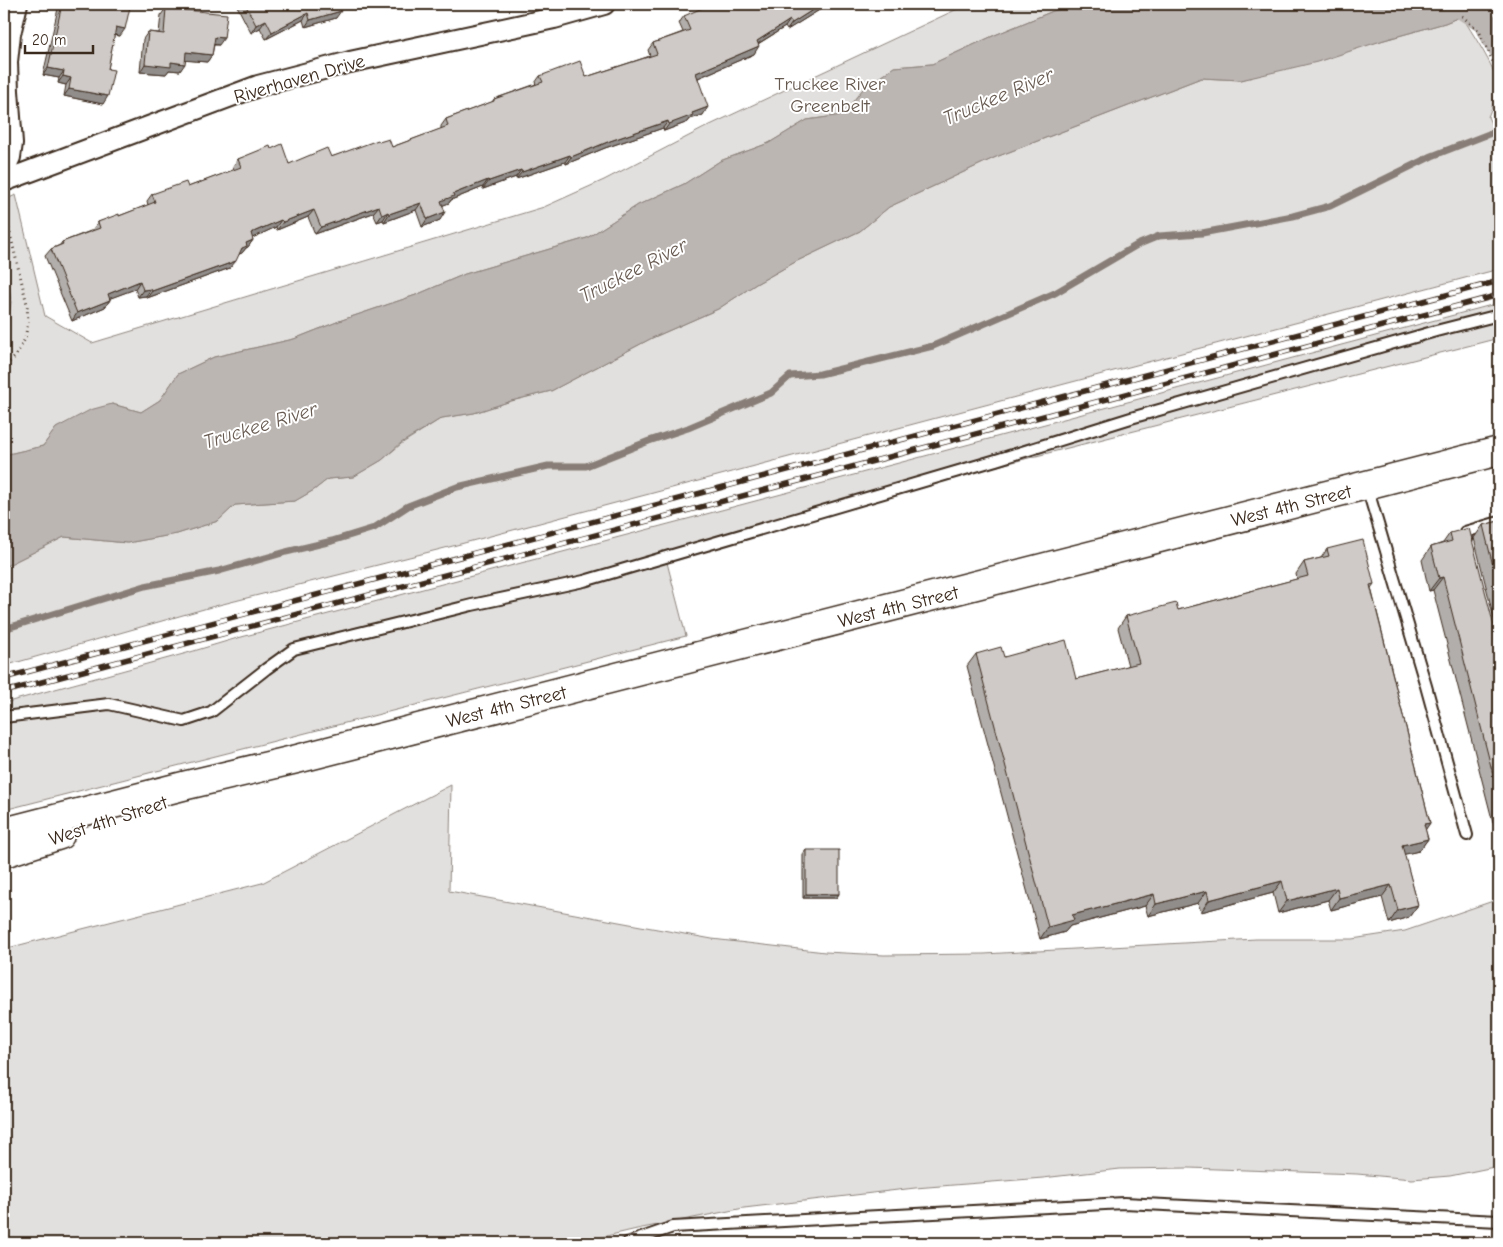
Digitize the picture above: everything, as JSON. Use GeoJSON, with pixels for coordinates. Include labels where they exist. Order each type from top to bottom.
{"type":"FeatureCollection","features":[{"type":"Feature","properties":{"kind":"main road","name":"West 4th Street"},"geometry":{"type":"LineString","coordinates":[[4,832],[297,759],[1499,451]]}},
{"type":"Feature","properties":{"kind":"main road","name":"West 4th Street"},"geometry":{"type":"LineString","coordinates":[[4,853],[297,759]]}},
{"type":"Feature","properties":{"kind":"street"},"geometry":{"type":"LineString","coordinates":[[4,170],[10,157],[12,143],[7,62],[10,34],[17,4]]}},
{"type":"Feature","properties":{"kind":"street","name":"Riverhaven Drive"},"geometry":{"type":"LineString","coordinates":[[4,181],[258,86],[350,62],[554,18],[604,4]]}},
{"type":"Feature","properties":{"kind":"lane"},"geometry":{"type":"LineString","coordinates":[[4,717],[109,704],[184,721],[211,712],[266,669],[294,650],[472,605],[584,581],[977,466],[1131,418],[1436,331],[1499,315]]}},
{"type":"Feature","properties":{"kind":"lane"},"geometry":{"type":"LineString","coordinates":[[1366,485],[1426,686],[1467,834]]}},
{"type":"Feature","properties":{"kind":"lane"},"geometry":{"type":"LineString","coordinates":[[1470,551],[1465,532],[1499,522]]}},
{"type":"Feature","properties":{"kind":"lane"},"geometry":{"type":"LineString","coordinates":[[627,1243],[673,1227],[1124,1203],[1499,1221]]}},
{"type":"Feature","properties":{"kind":"path"},"geometry":{"type":"LineString","coordinates":[[1462,16],[1479,31],[1494,64],[1499,64]]}},
{"type":"Feature","properties":{"kind":"path"},"geometry":{"type":"LineString","coordinates":[[4,209],[27,304],[28,322],[25,339],[15,357],[4,366]]}},
{"type":"Feature","properties":{"kind":"green space","name":"Truckee River Greenbelt"},"geometry":{"type":"Polygon","coordinates":[[[968,4],[1080,4],[1053,11],[932,64],[894,67],[863,89],[842,115],[807,120],[769,143],[720,161],[684,184],[638,205],[587,238],[465,274],[416,295],[342,320],[294,339],[214,357],[178,374],[160,400],[141,412],[112,404],[56,428],[43,446],[4,455],[4,333],[7,328],[11,302],[8,278],[4,265],[4,200],[16,195],[45,316],[92,343],[544,207],[604,180],[710,125],[968,4]]]}},
{"type":"Feature","properties":{"kind":"green space"},"geometry":{"type":"Polygon","coordinates":[[[1462,16],[1493,69],[1497,83],[1493,105],[1488,117],[1499,140],[1499,269],[449,547],[211,607],[4,666],[4,567],[64,537],[127,543],[177,534],[218,521],[235,505],[295,501],[328,479],[353,477],[382,460],[401,444],[442,418],[474,413],[551,391],[652,338],[718,309],[756,284],[797,261],[860,231],[889,207],[996,157],[1201,78],[1241,80],[1445,23],[1462,16]]]}},
{"type":"Feature","properties":{"kind":"green space"},"geometry":{"type":"Polygon","coordinates":[[[1499,303],[1499,338],[664,551],[686,636],[4,810],[4,703],[234,639],[1499,303]]]}},
{"type":"Feature","properties":{"kind":"green space"},"geometry":{"type":"Polygon","coordinates":[[[451,785],[449,891],[712,939],[825,952],[884,955],[984,954],[1256,939],[1352,939],[1405,931],[1499,899],[1499,1166],[1450,1176],[1412,1179],[1357,1174],[1189,1168],[1120,1169],[1043,1178],[915,1188],[744,1208],[576,1243],[4,1243],[4,949],[262,883],[451,785]]]}},
{"type":"Feature","properties":{"kind":"water","name":"Truckee River"},"geometry":{"type":"Polygon","coordinates":[[[1080,4],[1494,4],[1495,11],[1482,16],[1470,9],[1462,16],[1445,23],[1384,40],[1317,62],[1241,80],[1201,78],[996,157],[889,207],[860,231],[797,261],[756,284],[718,309],[652,338],[551,391],[474,413],[442,418],[401,443],[382,460],[353,477],[328,479],[295,501],[235,505],[218,521],[177,534],[127,543],[64,537],[4,567],[4,455],[43,446],[56,428],[90,410],[112,404],[141,412],[160,400],[178,374],[214,357],[294,339],[342,320],[416,295],[465,274],[587,238],[638,205],[684,184],[720,161],[769,143],[807,120],[842,115],[863,89],[894,67],[932,64],[1053,11],[1080,4]]]}},
{"type":"Feature","properties":{"kind":"building"},"geometry":{"type":"Polygon","coordinates":[[[62,4],[115,4],[130,7],[125,29],[116,27],[108,69],[114,70],[108,96],[69,89],[71,78],[63,76],[64,71],[48,68],[62,4]]]}},
{"type":"Feature","properties":{"kind":"building"},"geometry":{"type":"Polygon","coordinates":[[[245,4],[339,4],[341,11],[310,20],[308,13],[272,32],[266,20],[256,25],[245,4]]]}},
{"type":"Feature","properties":{"kind":"building"},"geometry":{"type":"Polygon","coordinates":[[[711,4],[740,4],[741,6],[745,4],[822,4],[792,23],[790,20],[757,41],[759,46],[696,73],[708,107],[692,113],[693,115],[669,124],[668,121],[571,157],[570,155],[522,172],[521,170],[488,180],[441,201],[445,212],[427,219],[421,203],[382,215],[379,206],[321,227],[314,210],[283,222],[281,220],[251,233],[253,240],[246,243],[247,246],[242,248],[236,261],[152,291],[151,289],[143,290],[140,281],[108,294],[110,300],[77,313],[51,249],[63,244],[62,242],[100,228],[98,222],[155,202],[152,194],[186,182],[188,187],[241,167],[238,159],[270,146],[271,149],[282,144],[289,164],[327,148],[331,157],[378,140],[379,142],[389,139],[392,147],[448,126],[446,119],[494,101],[494,99],[543,82],[540,76],[580,61],[586,77],[657,54],[653,43],[690,30],[684,16],[711,4]]]}},
{"type":"Feature","properties":{"kind":"building"},"geometry":{"type":"Polygon","coordinates":[[[166,8],[227,14],[224,38],[215,37],[212,55],[186,52],[185,64],[171,62],[171,67],[145,64],[148,32],[164,34],[166,8]]]}},
{"type":"Feature","properties":{"kind":"building"},"geometry":{"type":"Polygon","coordinates":[[[1499,521],[1499,590],[1483,525],[1499,521]]]}},
{"type":"Feature","properties":{"kind":"building"},"geometry":{"type":"Polygon","coordinates":[[[1469,528],[1499,646],[1499,798],[1443,577],[1439,578],[1431,547],[1452,541],[1450,533],[1469,528]]]}},
{"type":"Feature","properties":{"kind":"building"},"geometry":{"type":"Polygon","coordinates":[[[1363,540],[1374,584],[1370,585],[1430,823],[1424,824],[1428,839],[1402,845],[1418,905],[1398,910],[1391,885],[1339,898],[1337,888],[1287,901],[1282,881],[1209,900],[1207,891],[1156,904],[1154,894],[1072,915],[1074,920],[1048,927],[976,654],[1001,647],[1004,657],[1066,640],[1076,679],[1139,663],[1126,616],[1176,603],[1178,610],[1308,576],[1304,562],[1329,556],[1327,549],[1363,540]]]}},
{"type":"Feature","properties":{"kind":"building"},"geometry":{"type":"Polygon","coordinates":[[[806,850],[839,850],[839,894],[806,894],[806,850]]]}},
{"type":"Feature","properties":{"kind":"waterway"},"geometry":{"type":"LineString","coordinates":[[1457,4],[1486,23],[1497,45]]}},
{"type":"Feature","properties":{"kind":"waterway"},"geometry":{"type":"LineString","coordinates":[[4,629],[145,586],[219,571],[374,528],[408,506],[457,487],[548,466],[586,466],[688,428],[771,393],[790,376],[820,374],[933,346],[1055,293],[1137,245],[1159,236],[1202,233],[1293,216],[1330,206],[1432,156],[1499,130]]}},
{"type":"Feature","properties":{"kind":"railway"},"geometry":{"type":"LineString","coordinates":[[4,678],[1499,281]]}},
{"type":"Feature","properties":{"kind":"railway"},"geometry":{"type":"LineString","coordinates":[[4,692],[1499,295]]}}]}
